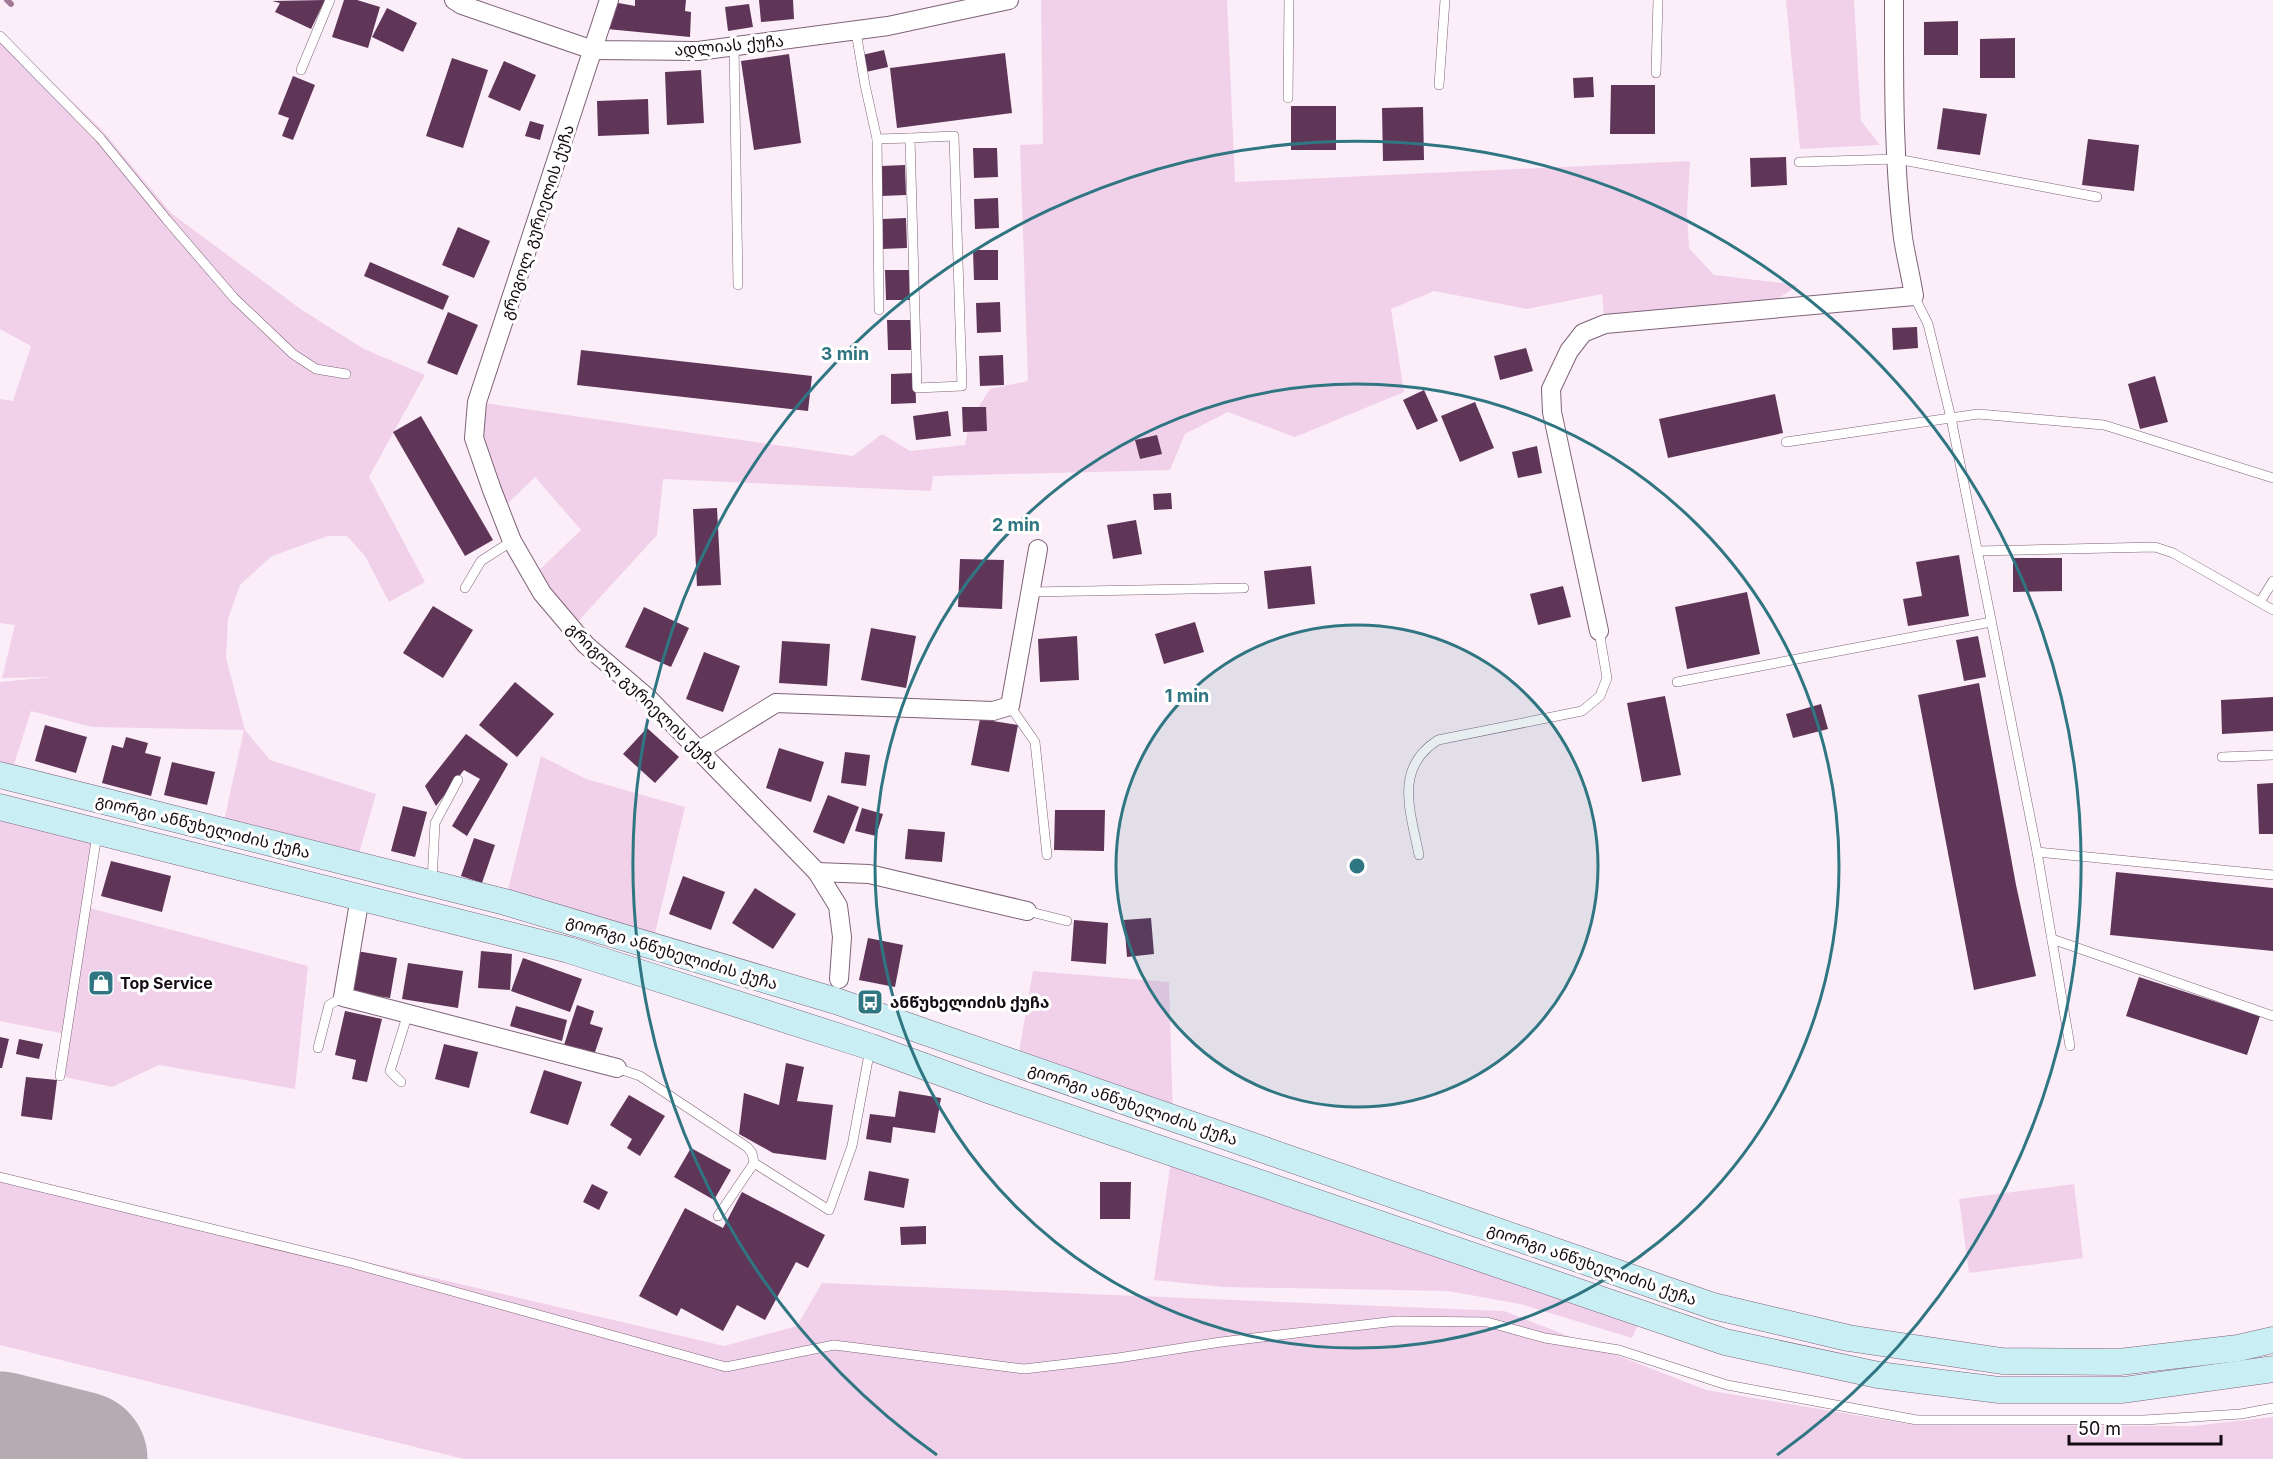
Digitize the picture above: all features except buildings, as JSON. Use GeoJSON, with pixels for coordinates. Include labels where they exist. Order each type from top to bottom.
{"type":"FeatureCollection","features":[{"type":"Feature","properties":{"kind":"main road","name":"გიორგი ანწუხელიძის ქუჩა"},"geometry":{"type":"LineString","coordinates":[[0,775],[506,902],[836,1001],[1713,1306],[1848,1338],[2002,1361],[2119,1362],[2238,1348],[2273,1340]]}},
{"type":"Feature","properties":{"kind":"main road","name":"გიორგი ანწუხელიძის ქუჩა"},"geometry":{"type":"LineString","coordinates":[[0,807],[569,950],[871,1047],[994,1092],[1725,1342],[1878,1375],[1999,1390],[2123,1390],[2273,1369]]}},
{"type":"Feature","properties":{"kind":"street","name":"ადლიას ქუჩა"},"geometry":{"type":"LineString","coordinates":[[454,0],[462,5],[593,50],[698,51],[856,32],[1009,0]]}},
{"type":"Feature","properties":{"kind":"street","name":"გრიგოლ გურიელის ქუჩა"},"geometry":{"type":"LineString","coordinates":[[609,0],[477,402],[474,438],[512,541],[543,593],[586,645],[648,698],[817,872],[838,906],[842,937],[839,979]]}},
{"type":"Feature","properties":{"kind":"street"},"geometry":{"type":"LineString","coordinates":[[1599,631],[1552,412],[1551,389],[1558,371],[1569,351],[1583,333],[1605,324],[1914,296],[1904,238],[1897,159],[1894,111],[1894,0]]}},
{"type":"Feature","properties":{"kind":"street"},"geometry":{"type":"LineString","coordinates":[[700,750],[776,703],[993,711],[1010,706],[1038,549]]}},
{"type":"Feature","properties":{"kind":"street"},"geometry":{"type":"LineString","coordinates":[[817,872],[868,874],[1027,911]]}},
{"type":"Feature","properties":{"kind":"street"},"geometry":{"type":"LineString","coordinates":[[360,897],[343,997],[617,1068]]}},
{"type":"Feature","properties":{"kind":"lane"},"geometry":{"type":"LineString","coordinates":[[301,70],[330,0]]}},
{"type":"Feature","properties":{"kind":"lane"},"geometry":{"type":"LineString","coordinates":[[1288,98],[1289,0]]}},
{"type":"Feature","properties":{"kind":"lane"},"geometry":{"type":"LineString","coordinates":[[1439,85],[1445,0]]}},
{"type":"Feature","properties":{"kind":"lane"},"geometry":{"type":"LineString","coordinates":[[1656,73],[1658,0]]}},
{"type":"Feature","properties":{"kind":"lane"},"geometry":{"type":"LineString","coordinates":[[856,32],[877,140],[879,310]]}},
{"type":"Feature","properties":{"kind":"lane"},"geometry":{"type":"LineString","coordinates":[[0,36],[100,138],[234,298],[293,354],[316,369],[346,374]]}},
{"type":"Feature","properties":{"kind":"lane"},"geometry":{"type":"LineString","coordinates":[[735,46],[738,285]]}},
{"type":"Feature","properties":{"kind":"lane"},"geometry":{"type":"LineString","coordinates":[[877,140],[910,138],[954,136],[962,386],[917,388],[910,138]]}},
{"type":"Feature","properties":{"kind":"lane"},"geometry":{"type":"LineString","coordinates":[[1800,162],[1897,159],[2097,197]]}},
{"type":"Feature","properties":{"kind":"lane"},"geometry":{"type":"LineString","coordinates":[[1914,296],[1928,324],[1951,418],[2037,852],[2070,1046]]}},
{"type":"Feature","properties":{"kind":"lane"},"geometry":{"type":"LineString","coordinates":[[1786,442],[1978,414],[2104,425],[2273,478]]}},
{"type":"Feature","properties":{"kind":"lane"},"geometry":{"type":"LineString","coordinates":[[465,588],[481,561],[512,541]]}},
{"type":"Feature","properties":{"kind":"lane"},"geometry":{"type":"LineString","coordinates":[[1977,551],[2156,547],[2172,553],[2273,610]]}},
{"type":"Feature","properties":{"kind":"lane"},"geometry":{"type":"LineString","coordinates":[[2260,602],[2273,580]]}},
{"type":"Feature","properties":{"kind":"lane"},"geometry":{"type":"LineString","coordinates":[[1031,592],[1244,588]]}},
{"type":"Feature","properties":{"kind":"lane"},"geometry":{"type":"LineString","coordinates":[[1677,682],[1991,622]]}},
{"type":"Feature","properties":{"kind":"lane"},"geometry":{"type":"LineString","coordinates":[[1419,855],[1407,789],[1414,764],[1428,747],[1438,740],[1582,711],[1600,696],[1607,678],[1599,631]]}},
{"type":"Feature","properties":{"kind":"lane"},"geometry":{"type":"LineString","coordinates":[[1010,706],[1035,742],[1047,855]]}},
{"type":"Feature","properties":{"kind":"lane"},"geometry":{"type":"LineString","coordinates":[[2222,757],[2273,755]]}},
{"type":"Feature","properties":{"kind":"lane"},"geometry":{"type":"LineString","coordinates":[[432,883],[435,823],[458,780]]}},
{"type":"Feature","properties":{"kind":"lane"},"geometry":{"type":"LineString","coordinates":[[60,1076],[97,831]]}},
{"type":"Feature","properties":{"kind":"lane"},"geometry":{"type":"LineString","coordinates":[[2037,852],[2273,875]]}},
{"type":"Feature","properties":{"kind":"lane"},"geometry":{"type":"LineString","coordinates":[[1027,911],[1066,921]]}},
{"type":"Feature","properties":{"kind":"lane"},"geometry":{"type":"LineString","coordinates":[[2052,939],[2273,1016]]}},
{"type":"Feature","properties":{"kind":"lane"},"geometry":{"type":"LineString","coordinates":[[318,1048],[329,1005],[343,997]]}},
{"type":"Feature","properties":{"kind":"lane"},"geometry":{"type":"LineString","coordinates":[[400,1082],[390,1071],[408,1012]]}},
{"type":"Feature","properties":{"kind":"lane"},"geometry":{"type":"LineString","coordinates":[[754,1163],[829,1210],[852,1146],[871,1047]]}},
{"type":"Feature","properties":{"kind":"lane"},"geometry":{"type":"LineString","coordinates":[[617,1068],[640,1076],[747,1147],[752,1153],[754,1163],[718,1216]]}},
{"type":"Feature","properties":{"kind":"lane"},"geometry":{"type":"LineString","coordinates":[[0,1177],[351,1263],[726,1367],[834,1346],[1024,1369],[1396,1321],[1487,1322],[1545,1338],[1619,1350],[1727,1385],[1917,1420],[2144,1420],[2241,1414],[2273,1408]]}},
{"type":"Feature","properties":{"kind":"shaded area"},"geometry":{"type":"Polygon","coordinates":[[[1041,0],[1227,0],[1235,182],[1690,161],[1687,213],[1689,248],[1714,275],[1798,285],[1776,300],[1604,317],[1602,294],[1527,309],[1434,291],[1391,309],[1404,392],[1295,437],[1228,412],[1185,434],[1170,470],[933,476],[931,491],[663,479],[657,535],[572,628],[533,576],[581,530],[535,477],[500,511],[492,490],[477,402],[853,456],[882,434],[910,451],[965,445],[970,420],[990,389],[1028,381],[1020,145],[1043,144],[1041,0]]]}},
{"type":"Feature","properties":{"kind":"shaded area"},"geometry":{"type":"Polygon","coordinates":[[[1786,0],[1854,0],[1861,121],[1880,145],[1800,149],[1786,0]]]}},
{"type":"Feature","properties":{"kind":"shaded area"},"geometry":{"type":"Polygon","coordinates":[[[0,32],[101,129],[172,214],[302,310],[364,349],[425,375],[369,477],[425,582],[389,602],[365,556],[347,536],[328,536],[272,556],[240,585],[228,619],[226,658],[245,730],[270,760],[376,794],[356,864],[222,830],[244,730],[92,727],[31,711],[10,777],[0,775],[0,682],[52,677],[2,678],[15,625],[0,623],[0,399],[13,401],[31,346],[0,329],[0,32]]]}},
{"type":"Feature","properties":{"kind":"shaded area"},"geometry":{"type":"Polygon","coordinates":[[[541,756],[586,779],[685,807],[652,946],[505,902],[541,756]]]}},
{"type":"Feature","properties":{"kind":"shaded area"},"geometry":{"type":"Polygon","coordinates":[[[0,807],[97,831],[86,907],[308,966],[295,1089],[159,1065],[112,1087],[60,1076],[66,1034],[0,1021],[0,807]]]}},
{"type":"Feature","properties":{"kind":"shaded area"},"geometry":{"type":"Polygon","coordinates":[[[1033,971],[1169,982],[1173,1118],[1017,1064],[1033,971]]]}},
{"type":"Feature","properties":{"kind":"shaded area"},"geometry":{"type":"Polygon","coordinates":[[[1172,1153],[1643,1314],[1632,1338],[1520,1304],[1448,1291],[1222,1287],[1154,1280],[1172,1153]]]}},
{"type":"Feature","properties":{"kind":"shaded area"},"geometry":{"type":"Polygon","coordinates":[[[0,1176],[724,1346],[797,1326],[822,1283],[1504,1311],[1706,1390],[1914,1425],[2193,1426],[2273,1417],[2273,1459],[464,1459],[0,1345],[0,1176]]]}},
{"type":"Feature","properties":{"kind":"shaded area"},"geometry":{"type":"Polygon","coordinates":[[[2074,1184],[2083,1258],[1969,1273],[1959,1199],[2074,1184]]]}},
{"type":"Feature","properties":{"kind":"waterway"},"geometry":{"type":"LineString","coordinates":[[7,0],[11,4]]}},
{"type":"Feature","properties":{"kind":"runway"},"geometry":{"type":"LineString","coordinates":[[0,1439],[80,1459]]}},
{"type":"Feature","properties":{"kind":"place","name":"Top Service"},"geometry":{"type":"Point","coordinates":[101,983]}},
{"type":"Feature","properties":{"kind":"place","name":"ანწუხელიძის ქუჩა"},"geometry":{"type":"Point","coordinates":[870,1002]}}]}
